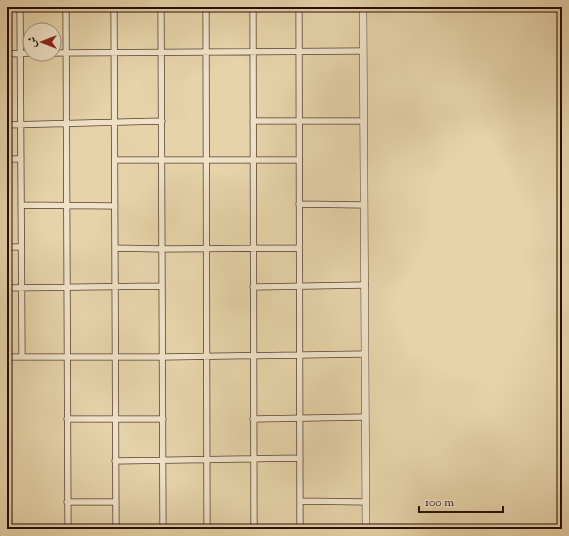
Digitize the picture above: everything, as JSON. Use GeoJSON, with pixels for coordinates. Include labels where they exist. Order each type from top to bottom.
{"type":"FeatureCollection","features":[{"type":"Feature","properties":{"kind":"street"},"geometry":{"type":"LineString","coordinates":[[20,7],[22,357]]}},
{"type":"Feature","properties":{"kind":"street"},"geometry":{"type":"LineString","coordinates":[[66,7],[68,529]]}},
{"type":"Feature","properties":{"kind":"street"},"geometry":{"type":"LineString","coordinates":[[114,7],[116,529]]}},
{"type":"Feature","properties":{"kind":"street"},"geometry":{"type":"LineString","coordinates":[[162,7],[163,529]]}},
{"type":"Feature","properties":{"kind":"street"},"geometry":{"type":"LineString","coordinates":[[206,7],[207,529]]}},
{"type":"Feature","properties":{"kind":"street"},"geometry":{"type":"LineString","coordinates":[[253,7],[254,529]]}},
{"type":"Feature","properties":{"kind":"street"},"geometry":{"type":"LineString","coordinates":[[299,7],[300,529]]}},
{"type":"Feature","properties":{"kind":"street"},"geometry":{"type":"LineString","coordinates":[[363,7],[366,529]]}},
{"type":"Feature","properties":{"kind":"street"},"geometry":{"type":"LineString","coordinates":[[62,53],[364,51]]}},
{"type":"Feature","properties":{"kind":"street"},"geometry":{"type":"LineString","coordinates":[[7,54],[20,54]]}},
{"type":"Feature","properties":{"kind":"street"},"geometry":{"type":"LineString","coordinates":[[7,125],[67,123],[115,124],[162,121]]}},
{"type":"Feature","properties":{"kind":"street"},"geometry":{"type":"LineString","coordinates":[[253,121],[364,121]]}},
{"type":"Feature","properties":{"kind":"street"},"geometry":{"type":"LineString","coordinates":[[7,159],[21,159]]}},
{"type":"Feature","properties":{"kind":"street"},"geometry":{"type":"LineString","coordinates":[[115,160],[299,160]]}},
{"type":"Feature","properties":{"kind":"street"},"geometry":{"type":"LineString","coordinates":[[299,204],[364,205]]}},
{"type":"Feature","properties":{"kind":"street"},"geometry":{"type":"LineString","coordinates":[[21,205],[115,206]]}},
{"type":"Feature","properties":{"kind":"street"},"geometry":{"type":"LineString","coordinates":[[7,247],[21,247]]}},
{"type":"Feature","properties":{"kind":"street"},"geometry":{"type":"LineString","coordinates":[[115,248],[299,248]]}},
{"type":"Feature","properties":{"kind":"street"},"geometry":{"type":"LineString","coordinates":[[253,287],[365,285]]}},
{"type":"Feature","properties":{"kind":"street"},"geometry":{"type":"LineString","coordinates":[[7,288],[162,286]]}},
{"type":"Feature","properties":{"kind":"street"},"geometry":{"type":"LineString","coordinates":[[7,357],[163,357],[365,354]]}},
{"type":"Feature","properties":{"kind":"street"},"geometry":{"type":"LineString","coordinates":[[254,419],[365,417]]}},
{"type":"Feature","properties":{"kind":"street"},"geometry":{"type":"LineString","coordinates":[[67,419],[163,419]]}},
{"type":"Feature","properties":{"kind":"street"},"geometry":{"type":"LineString","coordinates":[[116,461],[300,458]]}},
{"type":"Feature","properties":{"kind":"street"},"geometry":{"type":"LineString","coordinates":[[300,501],[366,502]]}},
{"type":"Feature","properties":{"kind":"street"},"geometry":{"type":"LineString","coordinates":[[68,502],[116,502]]}}]}
